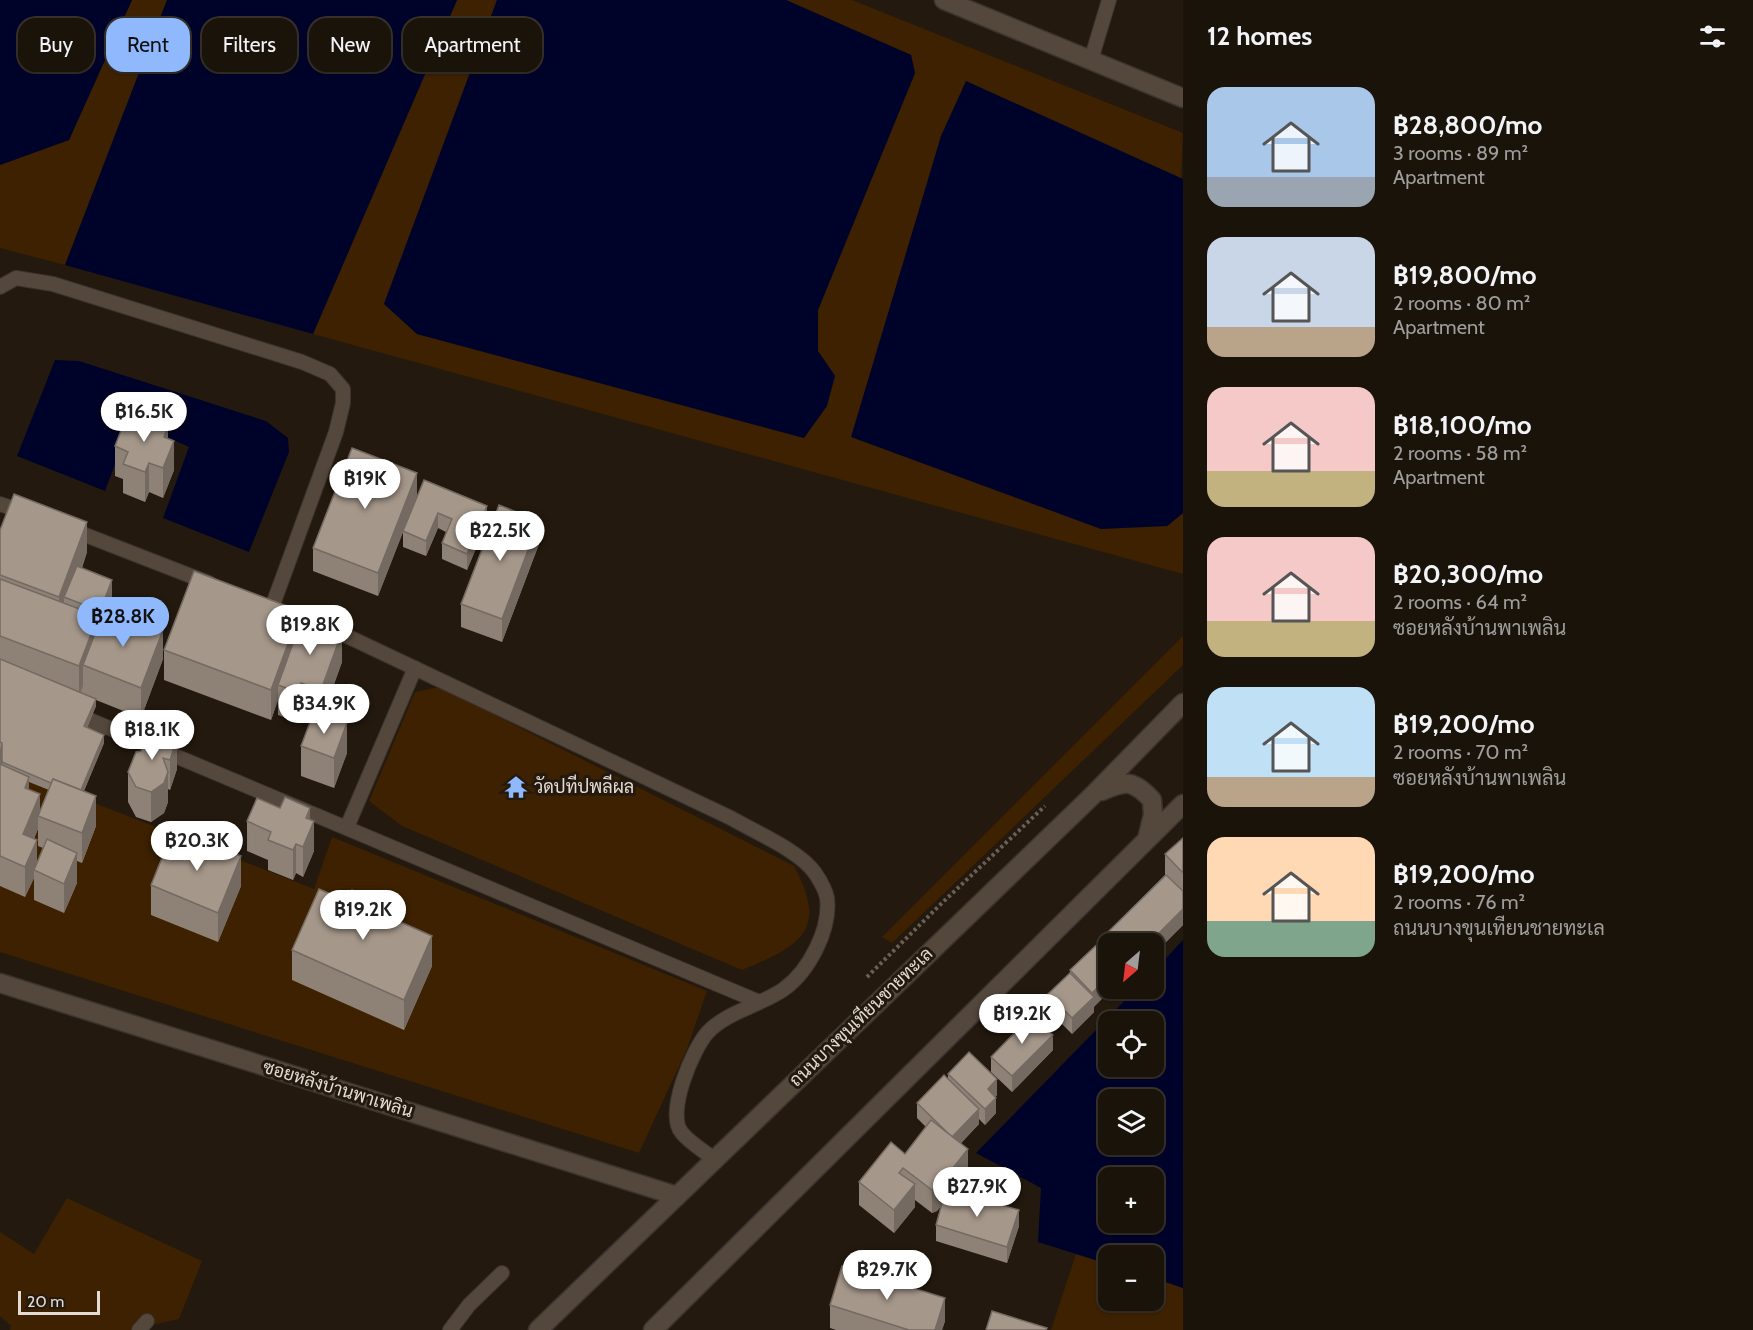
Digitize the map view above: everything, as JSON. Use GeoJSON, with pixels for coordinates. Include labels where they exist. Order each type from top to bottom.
{"type":"FeatureCollection","features":[{"type":"Feature","properties":{"kind":"main road"},"geometry":{"type":"LineString","coordinates":[[944,0],[1183,98]]}},
{"type":"Feature","properties":{"kind":"main road","name":"ถนนบางขุนเทียนชายทะเล"},"geometry":{"type":"LineString","coordinates":[[538,1330],[1092,796],[1183,703]]}},
{"type":"Feature","properties":{"kind":"main road"},"geometry":{"type":"LineString","coordinates":[[1092,796],[1120,783],[1133,784],[1143,791],[1152,800],[1154,815],[1147,839]]}},
{"type":"Feature","properties":{"kind":"main road"},"geometry":{"type":"LineString","coordinates":[[653,1330],[1183,804]]}},
{"type":"Feature","properties":{"kind":"main road","name":"ซอยหลังบ้านพาเพลิน"},"geometry":{"type":"LineString","coordinates":[[0,983],[677,1196]]}},
{"type":"Feature","properties":{"kind":"lane"},"geometry":{"type":"LineString","coordinates":[[1091,60],[1109,0]]}},
{"type":"Feature","properties":{"kind":"lane"},"geometry":{"type":"LineString","coordinates":[[0,287],[16,278],[53,284],[302,362],[330,374],[343,389],[343,403],[336,432],[266,605],[351,638],[731,818],[789,852],[814,872],[827,896],[826,913],[808,964],[783,990],[757,1001],[708,1031],[691,1061],[679,1094],[677,1120],[681,1132],[714,1159]]}},
{"type":"Feature","properties":{"kind":"lane"},"geometry":{"type":"LineString","coordinates":[[0,504],[33,515]]}},
{"type":"Feature","properties":{"kind":"lane"},"geometry":{"type":"LineString","coordinates":[[54,523],[228,590]]}},
{"type":"Feature","properties":{"kind":"lane"},"geometry":{"type":"LineString","coordinates":[[347,827],[415,668]]}},
{"type":"Feature","properties":{"kind":"lane"},"geometry":{"type":"LineString","coordinates":[[90,720],[757,1001]]}},
{"type":"Feature","properties":{"kind":"lane"},"geometry":{"type":"LineString","coordinates":[[450,1330],[469,1305],[502,1273]]}},
{"type":"Feature","properties":{"kind":"shaded area"},"geometry":{"type":"Polygon","coordinates":[[[132,0],[167,0],[160,18],[124,18],[132,0]]]}},
{"type":"Feature","properties":{"kind":"shaded area"},"geometry":{"type":"Polygon","coordinates":[[[457,0],[497,0],[490,18],[449,18],[457,0]]]}},
{"type":"Feature","properties":{"kind":"shaded area"},"geometry":{"type":"Polygon","coordinates":[[[786,0],[852,0],[1183,133],[1167,526],[1183,513],[1183,574],[313,334],[426,72],[470,72],[384,304],[417,334],[804,438],[835,376],[818,351],[818,310],[915,73],[911,55],[786,0]]]}},
{"type":"Feature","properties":{"kind":"shaded area"},"geometry":{"type":"Polygon","coordinates":[[[106,58],[106,72],[139,72],[65,265],[0,248],[0,165],[69,140],[106,58]]]}},
{"type":"Feature","properties":{"kind":"shaded area"},"geometry":{"type":"Polygon","coordinates":[[[1183,636],[1183,665],[892,943],[882,937],[1183,636]]]}},
{"type":"Feature","properties":{"kind":"shaded area"},"geometry":{"type":"Polygon","coordinates":[[[439,687],[794,866],[809,906],[808,921],[803,933],[780,953],[742,970],[402,826],[369,801],[415,692],[439,687]]]}},
{"type":"Feature","properties":{"kind":"shaded area"},"geometry":{"type":"Polygon","coordinates":[[[0,766],[314,889],[332,837],[707,991],[687,1049],[639,1153],[0,952],[0,766]]]}},
{"type":"Feature","properties":{"kind":"shaded area"},"geometry":{"type":"Polygon","coordinates":[[[67,1198],[202,1261],[179,1319],[130,1330],[10,1330],[11,1326],[0,1316],[0,1232],[34,1254],[67,1198]]]}},
{"type":"Feature","properties":{"kind":"shaded area"},"geometry":{"type":"Polygon","coordinates":[[[1076,1254],[1098,1261],[1098,1311],[1164,1311],[1164,1281],[1183,1288],[1183,1330],[1051,1330],[1076,1254]]]}},
{"type":"Feature","properties":{"kind":"water"},"geometry":{"type":"Polygon","coordinates":[[[0,0],[132,0],[124,18],[106,18],[106,58],[69,140],[0,165],[0,0]]]}},
{"type":"Feature","properties":{"kind":"water"},"geometry":{"type":"Polygon","coordinates":[[[167,0],[457,0],[449,18],[403,18],[403,72],[426,72],[313,334],[65,265],[139,72],[190,72],[190,18],[160,18],[167,0]]]}},
{"type":"Feature","properties":{"kind":"water"},"geometry":{"type":"Polygon","coordinates":[[[497,0],[786,0],[911,55],[915,73],[818,310],[818,351],[835,376],[827,406],[804,438],[417,334],[384,304],[470,72],[542,72],[542,18],[490,18],[497,0]]]}},
{"type":"Feature","properties":{"kind":"water"},"geometry":{"type":"Polygon","coordinates":[[[966,81],[1183,179],[1183,513],[1167,526],[1101,529],[851,437],[941,136],[966,81]]]}},
{"type":"Feature","properties":{"kind":"water"},"geometry":{"type":"Polygon","coordinates":[[[55,360],[79,361],[266,421],[288,438],[289,452],[249,552],[163,518],[189,447],[131,421],[105,491],[17,456],[55,360]]]}},
{"type":"Feature","properties":{"kind":"water"},"geometry":{"type":"Polygon","coordinates":[[[1183,940],[1183,1288],[1164,1281],[1164,1245],[1098,1245],[1098,1261],[1038,1242],[1041,1188],[976,1153],[1098,1028],[1098,1077],[1164,1077],[1164,1011],[1115,1011],[1126,999],[1164,999],[1164,960],[1183,940]]]}},
{"type":"Feature","properties":{"kind":"building"},"geometry":{"type":"Polygon","coordinates":[[[137,414],[168,426],[164,437],[174,441],[163,468],[149,463],[145,472],[123,464],[128,452],[115,446],[125,420],[134,423],[137,414]]]}},
{"type":"Feature","properties":{"kind":"building"},"geometry":{"type":"Polygon","coordinates":[[[352,448],[417,473],[378,573],[313,548],[352,448]]]}},
{"type":"Feature","properties":{"kind":"building"},"geometry":{"type":"Polygon","coordinates":[[[424,480],[487,506],[467,554],[442,543],[452,519],[438,513],[426,541],[403,531],[424,480]]]}},
{"type":"Feature","properties":{"kind":"building"},"geometry":{"type":"Polygon","coordinates":[[[14,494],[87,522],[59,597],[0,575],[0,530],[14,494]]]}},
{"type":"Feature","properties":{"kind":"building"},"geometry":{"type":"Polygon","coordinates":[[[499,505],[539,521],[502,619],[461,604],[499,505]]]}},
{"type":"Feature","properties":{"kind":"building"},"geometry":{"type":"Polygon","coordinates":[[[77,566],[112,580],[100,611],[64,597],[77,566]]]}},
{"type":"Feature","properties":{"kind":"building"},"geometry":{"type":"Polygon","coordinates":[[[194,571],[300,611],[271,690],[164,650],[194,571]]]}},
{"type":"Feature","properties":{"kind":"building"},"geometry":{"type":"Polygon","coordinates":[[[0,579],[98,616],[79,666],[0,636],[0,579]]]}},
{"type":"Feature","properties":{"kind":"building"},"geometry":{"type":"Polygon","coordinates":[[[105,607],[163,630],[141,688],[83,665],[105,607]]]}},
{"type":"Feature","properties":{"kind":"building"},"geometry":{"type":"Polygon","coordinates":[[[302,618],[342,632],[321,690],[301,683],[298,692],[278,685],[302,618]]]}},
{"type":"Feature","properties":{"kind":"building"},"geometry":{"type":"Polygon","coordinates":[[[0,659],[96,699],[84,726],[104,735],[81,790],[53,779],[51,783],[2,762],[0,659]]]}},
{"type":"Feature","properties":{"kind":"building"},"geometry":{"type":"Polygon","coordinates":[[[314,712],[347,723],[334,758],[301,746],[314,712]]]}},
{"type":"Feature","properties":{"kind":"building"},"geometry":{"type":"Polygon","coordinates":[[[150,728],[177,739],[170,760],[163,758],[168,772],[164,783],[151,792],[136,787],[128,772],[136,752],[141,751],[150,728]]]}},
{"type":"Feature","properties":{"kind":"building"},"geometry":{"type":"Polygon","coordinates":[[[0,764],[29,777],[25,788],[40,794],[23,834],[37,840],[25,867],[0,856],[0,764]]]}},
{"type":"Feature","properties":{"kind":"building"},"geometry":{"type":"Polygon","coordinates":[[[53,779],[96,796],[82,833],[38,816],[53,779]]]}},
{"type":"Feature","properties":{"kind":"building"},"geometry":{"type":"Polygon","coordinates":[[[285,797],[310,808],[306,818],[314,821],[303,847],[296,844],[293,850],[268,840],[271,832],[247,821],[257,798],[280,808],[285,797]]]}},
{"type":"Feature","properties":{"kind":"building"},"geometry":{"type":"Polygon","coordinates":[[[187,834],[241,856],[218,913],[151,885],[168,843],[181,848],[187,834]]]}},
{"type":"Feature","properties":{"kind":"building"},"geometry":{"type":"Polygon","coordinates":[[[1183,838],[1183,873],[1165,854],[1183,838]]]}},
{"type":"Feature","properties":{"kind":"building"},"geometry":{"type":"Polygon","coordinates":[[[47,839],[77,853],[64,884],[34,870],[47,839]]]}},
{"type":"Feature","properties":{"kind":"building"},"geometry":{"type":"Polygon","coordinates":[[[1166,875],[1183,891],[1183,909],[1159,933],[1107,933],[1166,875]]]}},
{"type":"Feature","properties":{"kind":"building"},"geometry":{"type":"Polygon","coordinates":[[[319,889],[347,901],[352,890],[400,911],[396,920],[432,936],[404,1000],[292,950],[319,889]]]}},
{"type":"Feature","properties":{"kind":"building"},"geometry":{"type":"Polygon","coordinates":[[[1098,944],[1098,987],[1092,993],[1070,970],[1098,944]]]}},
{"type":"Feature","properties":{"kind":"building"},"geometry":{"type":"Polygon","coordinates":[[[1070,973],[1094,997],[1072,1018],[1048,994],[1070,973]]]}},
{"type":"Feature","properties":{"kind":"building"},"geometry":{"type":"Polygon","coordinates":[[[1033,1014],[1053,1035],[1012,1076],[991,1057],[1033,1014]]]}},
{"type":"Feature","properties":{"kind":"building"},"geometry":{"type":"Polygon","coordinates":[[[969,1052],[997,1079],[988,1089],[996,1098],[985,1109],[948,1074],[969,1052]]]}},
{"type":"Feature","properties":{"kind":"building"},"geometry":{"type":"Polygon","coordinates":[[[944,1075],[979,1109],[952,1137],[917,1103],[944,1075]]]}},
{"type":"Feature","properties":{"kind":"building"},"geometry":{"type":"Polygon","coordinates":[[[931,1120],[968,1149],[937,1188],[932,1190],[903,1168],[899,1173],[915,1184],[894,1210],[859,1182],[891,1142],[905,1154],[931,1120]]]}},
{"type":"Feature","properties":{"kind":"building"},"geometry":{"type":"Polygon","coordinates":[[[946,1189],[1019,1210],[1007,1247],[936,1225],[946,1189]]]}},
{"type":"Feature","properties":{"kind":"building"},"geometry":{"type":"Polygon","coordinates":[[[842,1266],[945,1298],[935,1330],[909,1330],[830,1305],[842,1266]]]}},
{"type":"Feature","properties":{"kind":"building"},"geometry":{"type":"Polygon","coordinates":[[[992,1311],[1047,1328],[1046,1330],[986,1330],[992,1311]]]}},
{"type":"Feature","properties":{"kind":"place","name":"วัดปทีปพลีผล"},"geometry":{"type":"Point","coordinates":[516,787]}}]}
